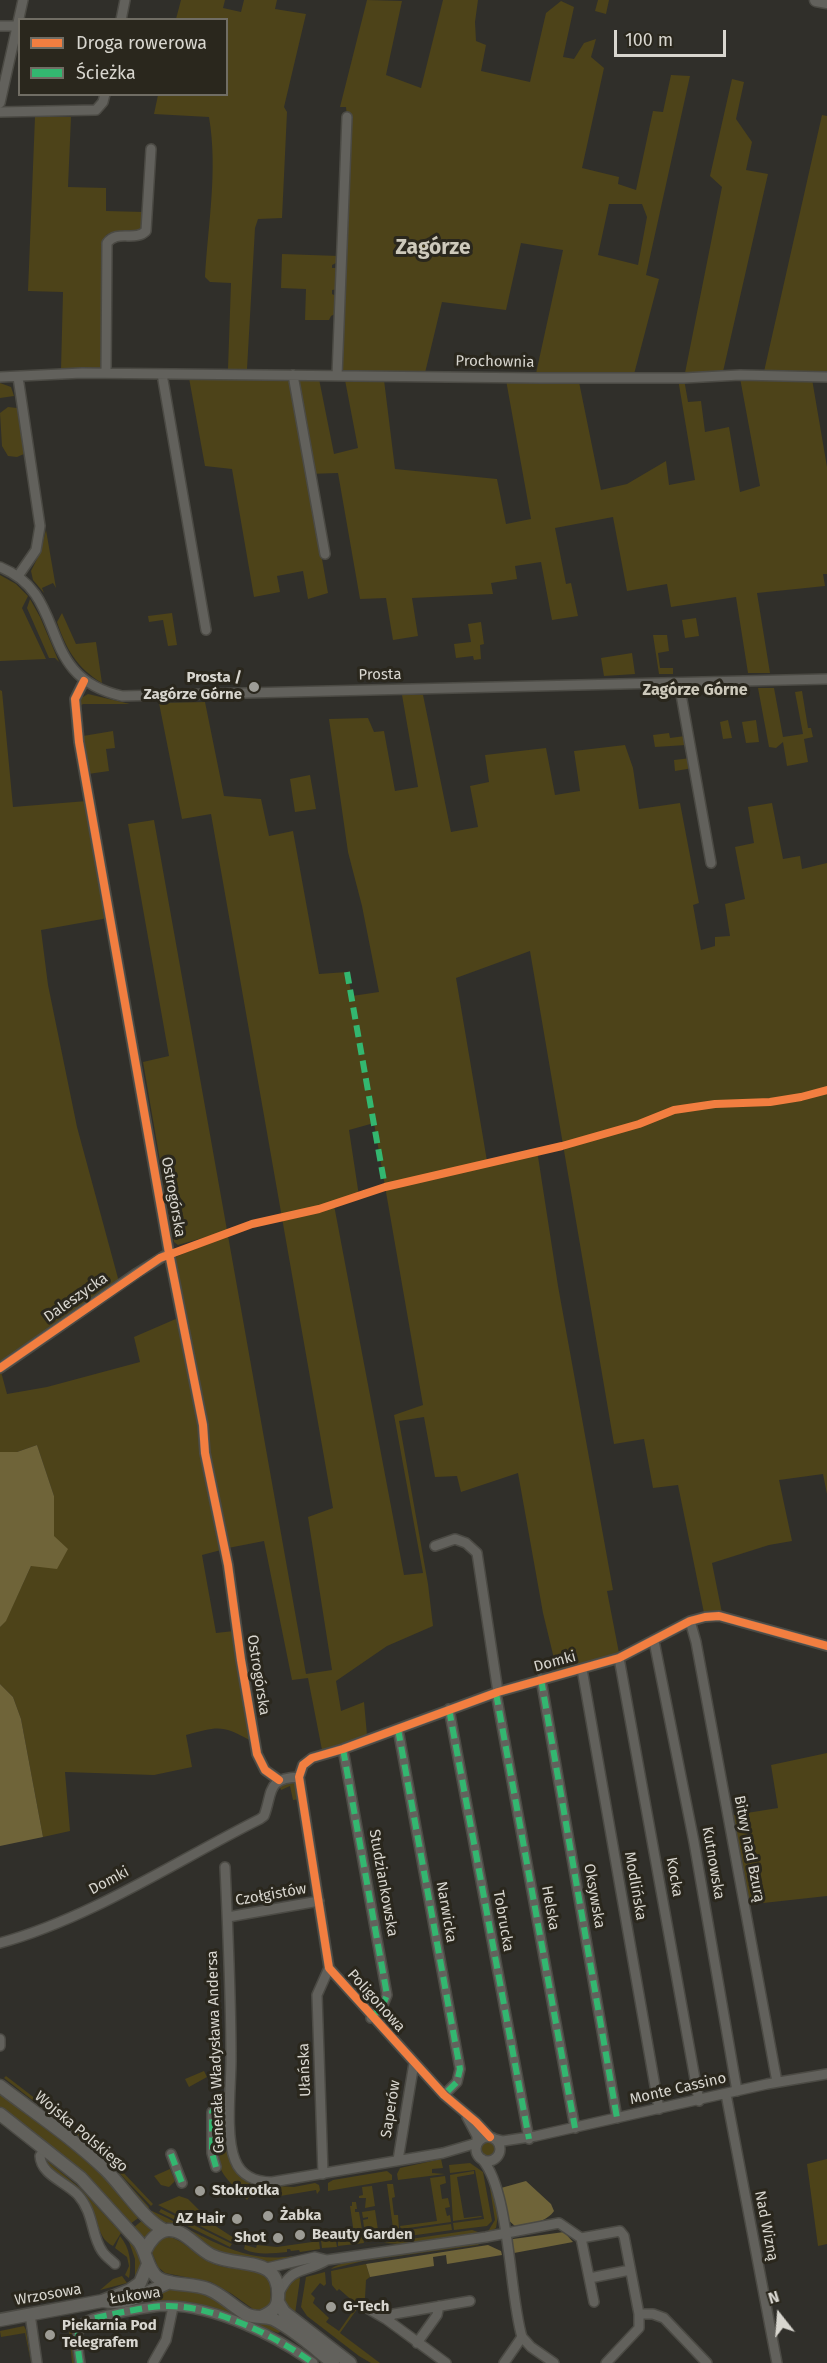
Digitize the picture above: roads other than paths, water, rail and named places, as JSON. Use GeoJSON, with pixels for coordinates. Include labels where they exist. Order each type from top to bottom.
{"type":"FeatureCollection","features":[{"type":"Feature","properties":{"kind":"main road"},"geometry":{"type":"LineString","coordinates":[[816,0],[827,2]]}},
{"type":"Feature","properties":{"kind":"main road","name":"Wojska Polskiego"},"geometry":{"type":"LineString","coordinates":[[0,2086],[98,2162],[154,2223],[164,2230],[181,2233],[198,2247],[217,2258],[267,2268]]}},
{"type":"Feature","properties":{"kind":"main road"},"geometry":{"type":"LineString","coordinates":[[0,2114],[98,2193],[145,2251],[148,2264],[158,2278],[207,2288],[229,2300],[247,2315],[269,2317],[333,2363]]}},
{"type":"Feature","properties":{"kind":"main road"},"geometry":{"type":"LineString","coordinates":[[145,2251],[151,2240],[164,2230]]}},
{"type":"Feature","properties":{"kind":"main road","name":"Wrzosowa"},"geometry":{"type":"LineString","coordinates":[[0,2320],[102,2301],[136,2287],[143,2278],[148,2264]]}},
{"type":"Feature","properties":{"kind":"main road"},"geometry":{"type":"LineString","coordinates":[[267,2268],[277,2280],[278,2297],[284,2312],[350,2363]]}},
{"type":"Feature","properties":{"kind":"main road","name":"Wrzosowa"},"geometry":{"type":"LineString","coordinates":[[102,2301],[115,2303],[131,2300],[170,2282]]}},
{"type":"Feature","properties":{"kind":"main road"},"geometry":{"type":"LineString","coordinates":[[261,2317],[274,2309],[278,2297]]}},
{"type":"Feature","properties":{"kind":"street"},"geometry":{"type":"LineString","coordinates":[[19,18],[23,0]]}},
{"type":"Feature","properties":{"kind":"street"},"geometry":{"type":"LineString","coordinates":[[121,18],[125,0]]}},
{"type":"Feature","properties":{"kind":"street"},"geometry":{"type":"LineString","coordinates":[[0,103],[18,22]]}},
{"type":"Feature","properties":{"kind":"street"},"geometry":{"type":"LineString","coordinates":[[0,26],[17,26]]}},
{"type":"Feature","properties":{"kind":"street"},"geometry":{"type":"LineString","coordinates":[[0,112],[96,110],[103,102],[104,96]]}},
{"type":"Feature","properties":{"kind":"street"},"geometry":{"type":"LineString","coordinates":[[337,376],[347,117]]}},
{"type":"Feature","properties":{"kind":"street"},"geometry":{"type":"LineString","coordinates":[[106,373],[107,243],[110,238],[137,236],[146,231],[151,149]]}},
{"type":"Feature","properties":{"kind":"street","name":"Prochownia"},"geometry":{"type":"LineString","coordinates":[[0,377],[106,373],[550,378],[684,378],[740,375],[827,377]]}},
{"type":"Feature","properties":{"kind":"street"},"geometry":{"type":"LineString","coordinates":[[162,374],[206,630]]}},
{"type":"Feature","properties":{"kind":"street"},"geometry":{"type":"LineString","coordinates":[[293,375],[325,554]]}},
{"type":"Feature","properties":{"kind":"street"},"geometry":{"type":"LineString","coordinates":[[18,377],[40,525],[36,550],[18,576]]}},
{"type":"Feature","properties":{"kind":"street","name":"Prosta"},"geometry":{"type":"LineString","coordinates":[[0,567],[18,576],[39,599],[63,655],[84,681],[111,694],[131,697],[827,679]]}},
{"type":"Feature","properties":{"kind":"street","name":"Ostrogórska"},"geometry":{"type":"LineString","coordinates":[[84,681],[75,699],[79,742],[169,1253],[203,1425],[205,1453],[228,1565],[258,1758],[265,1770],[279,1780]]}},
{"type":"Feature","properties":{"kind":"street"},"geometry":{"type":"LineString","coordinates":[[679,683],[711,862]]}},
{"type":"Feature","properties":{"kind":"street","name":"Daleszycka"},"geometry":{"type":"LineString","coordinates":[[0,1368],[169,1253]]}},
{"type":"Feature","properties":{"kind":"street"},"geometry":{"type":"LineString","coordinates":[[435,1546],[449,1540],[458,1540],[466,1543],[477,1553],[497,1692]]}},
{"type":"Feature","properties":{"kind":"street","name":"Domki"},"geometry":{"type":"LineString","coordinates":[[299,1777],[303,1765],[309,1759],[343,1749],[497,1692],[619,1658],[654,1641],[675,1627],[705,1617],[719,1616],[827,1646]]}},
{"type":"Feature","properties":{"kind":"street","name":"Bitwy nad Bzurą"},"geometry":{"type":"LineString","coordinates":[[690,1621],[777,2082]]}},
{"type":"Feature","properties":{"kind":"street","name":"Kutnowska"},"geometry":{"type":"LineString","coordinates":[[654,1641],[694,1842],[737,2091]]}},
{"type":"Feature","properties":{"kind":"street","name":"Kocka"},"geometry":{"type":"LineString","coordinates":[[619,1658],[699,2101]]}},
{"type":"Feature","properties":{"kind":"street","name":"Modlińska"},"geometry":{"type":"LineString","coordinates":[[582,1669],[659,2109]]}},
{"type":"Feature","properties":{"kind":"street","name":"Oksywska"},"geometry":{"type":"LineString","coordinates":[[541,1679],[618,2118]]}},
{"type":"Feature","properties":{"kind":"street","name":"Helska"},"geometry":{"type":"LineString","coordinates":[[497,1692],[575,2128]]}},
{"type":"Feature","properties":{"kind":"street","name":"Tobrucka"},"geometry":{"type":"LineString","coordinates":[[449,1709],[531,2138]]}},
{"type":"Feature","properties":{"kind":"street","name":"Narwicka"},"geometry":{"type":"LineString","coordinates":[[398,1729],[460,2069],[457,2082],[444,2095]]}},
{"type":"Feature","properties":{"kind":"street","name":"Studziankowska"},"geometry":{"type":"LineString","coordinates":[[343,1749],[387,1995],[383,2005],[371,2018]]}},
{"type":"Feature","properties":{"kind":"street"},"geometry":{"type":"LineString","coordinates":[[279,1780],[299,1777]]}},
{"type":"Feature","properties":{"kind":"street","name":"Poligonowa"},"geometry":{"type":"LineString","coordinates":[[299,1777],[329,1968],[371,2018],[444,2095],[492,2138]]}},
{"type":"Feature","properties":{"kind":"street","name":"Domki"},"geometry":{"type":"LineString","coordinates":[[0,1942],[52,1925],[100,1903],[260,1818],[266,1812],[270,1790],[279,1780]]}},
{"type":"Feature","properties":{"kind":"street","name":"Generała Władysława Andersa"},"geometry":{"type":"LineString","coordinates":[[225,1867],[228,1917],[231,2145],[235,2162],[240,2170],[261,2182],[272,2182],[443,2154],[477,2143]]}},
{"type":"Feature","properties":{"kind":"street","name":"Czołgistów"},"geometry":{"type":"LineString","coordinates":[[228,1917],[319,1901]]}},
{"type":"Feature","properties":{"kind":"street","name":"Ułańska"},"geometry":{"type":"LineString","coordinates":[[323,2174],[317,1995],[329,1968]]}},
{"type":"Feature","properties":{"kind":"street"},"geometry":{"type":"LineString","coordinates":[[0,2039],[0,2046]]}},
{"type":"Feature","properties":{"kind":"street","name":"Saperów"},"geometry":{"type":"LineString","coordinates":[[398,2160],[414,2063]]}},
{"type":"Feature","properties":{"kind":"street","name":"Monte Cassino"},"geometry":{"type":"LineString","coordinates":[[492,2138],[501,2141],[531,2138],[777,2082],[827,2074]]}},
{"type":"Feature","properties":{"kind":"street","name":"Nad Wizną"},"geometry":{"type":"LineString","coordinates":[[726,2094],[777,2363]]}},
{"type":"Feature","properties":{"kind":"street"},"geometry":{"type":"LineString","coordinates":[[216,2167],[212,2153],[212,2112],[219,2107]]}},
{"type":"Feature","properties":{"kind":"street","name":"Poligonowa"},"geometry":{"type":"LineString","coordinates":[[464,2113],[477,2136],[477,2143]]}},
{"type":"Feature","properties":{"kind":"street"},"geometry":{"type":"LineString","coordinates":[[497,2192],[487,2166],[476,2150],[477,2143],[482,2138],[492,2138],[499,2145],[495,2161],[497,2192],[522,2337],[531,2347],[554,2363]]}},
{"type":"Feature","properties":{"kind":"street","name":"Monte Cassino"},"geometry":{"type":"LineString","coordinates":[[498,2155],[504,2149],[531,2138]]}},
{"type":"Feature","properties":{"kind":"street"},"geometry":{"type":"LineString","coordinates":[[45,2148],[40,2156],[44,2169],[80,2197],[92,2219],[101,2250],[115,2264]]}},
{"type":"Feature","properties":{"kind":"street"},"geometry":{"type":"LineString","coordinates":[[171,2154],[182,2183]]}},
{"type":"Feature","properties":{"kind":"street","name":"Generała Władysława Andersa"},"geometry":{"type":"LineString","coordinates":[[443,2154],[480,2158]]}},
{"type":"Feature","properties":{"kind":"street"},"geometry":{"type":"LineString","coordinates":[[480,2158],[490,2161],[498,2155]]}},
{"type":"Feature","properties":{"kind":"street"},"geometry":{"type":"LineString","coordinates":[[278,2297],[291,2274],[317,2266],[327,2260],[559,2223],[580,2238],[594,2302]]}},
{"type":"Feature","properties":{"kind":"street"},"geometry":{"type":"LineString","coordinates":[[580,2238],[620,2231],[624,2236],[639,2314],[639,2328],[606,2363]]}},
{"type":"Feature","properties":{"kind":"street"},"geometry":{"type":"LineString","coordinates":[[267,2268],[315,2257],[327,2260]]}},
{"type":"Feature","properties":{"kind":"street"},"geometry":{"type":"LineString","coordinates":[[590,2278],[630,2271]]}},
{"type":"Feature","properties":{"kind":"street"},"geometry":{"type":"LineString","coordinates":[[386,2319],[394,2313],[470,2301]]}},
{"type":"Feature","properties":{"kind":"street"},"geometry":{"type":"LineString","coordinates":[[362,2305],[386,2319],[446,2363]]}},
{"type":"Feature","properties":{"kind":"street"},"geometry":{"type":"LineString","coordinates":[[417,2343],[437,2315],[439,2306]]}},
{"type":"Feature","properties":{"kind":"street"},"geometry":{"type":"LineString","coordinates":[[153,2363],[166,2340],[173,2307]]}},
{"type":"Feature","properties":{"kind":"street","name":"Łukowa"},"geometry":{"type":"LineString","coordinates":[[80,2363],[77,2334],[80,2326],[87,2321],[123,2312],[173,2307],[199,2310],[278,2339],[313,2363]]}},
{"type":"Feature","properties":{"kind":"street"},"geometry":{"type":"LineString","coordinates":[[30,2314],[37,2363]]}},
{"type":"Feature","properties":{"kind":"street"},"geometry":{"type":"LineString","coordinates":[[639,2314],[653,2314],[664,2318],[707,2363]]}},
{"type":"Feature","properties":{"kind":"street"},"geometry":{"type":"LineString","coordinates":[[504,2363],[522,2337]]}},
{"type":"Feature","properties":{"kind":"place","name":"Prosta / Zagórze Górne"},"geometry":{"type":"Point","coordinates":[254,687]}},
{"type":"Feature","properties":{"kind":"place","name":"Stokrotka"},"geometry":{"type":"Point","coordinates":[200,2191]}},
{"type":"Feature","properties":{"kind":"place","name":"Żabka"},"geometry":{"type":"Point","coordinates":[268,2216]}},
{"type":"Feature","properties":{"kind":"place","name":"AZ Hair"},"geometry":{"type":"Point","coordinates":[237,2219]}},
{"type":"Feature","properties":{"kind":"place","name":"Beauty Garden"},"geometry":{"type":"Point","coordinates":[300,2235]}},
{"type":"Feature","properties":{"kind":"place","name":"Shot"},"geometry":{"type":"Point","coordinates":[278,2238]}},
{"type":"Feature","properties":{"kind":"place","name":"G-Tech"},"geometry":{"type":"Point","coordinates":[331,2307]}},
{"type":"Feature","properties":{"kind":"place","name":"Piekarnia Pod Telegrafem"},"geometry":{"type":"Point","coordinates":[50,2335]}},
{"type":"Feature","properties":{"kind":"district","name":"Zagórze"},"geometry":{"type":"Point","coordinates":[433,248]}},
{"type":"Feature","properties":{"kind":"district","name":"Zagórze Górne"},"geometry":{"type":"Point","coordinates":[695,691]}}]}
